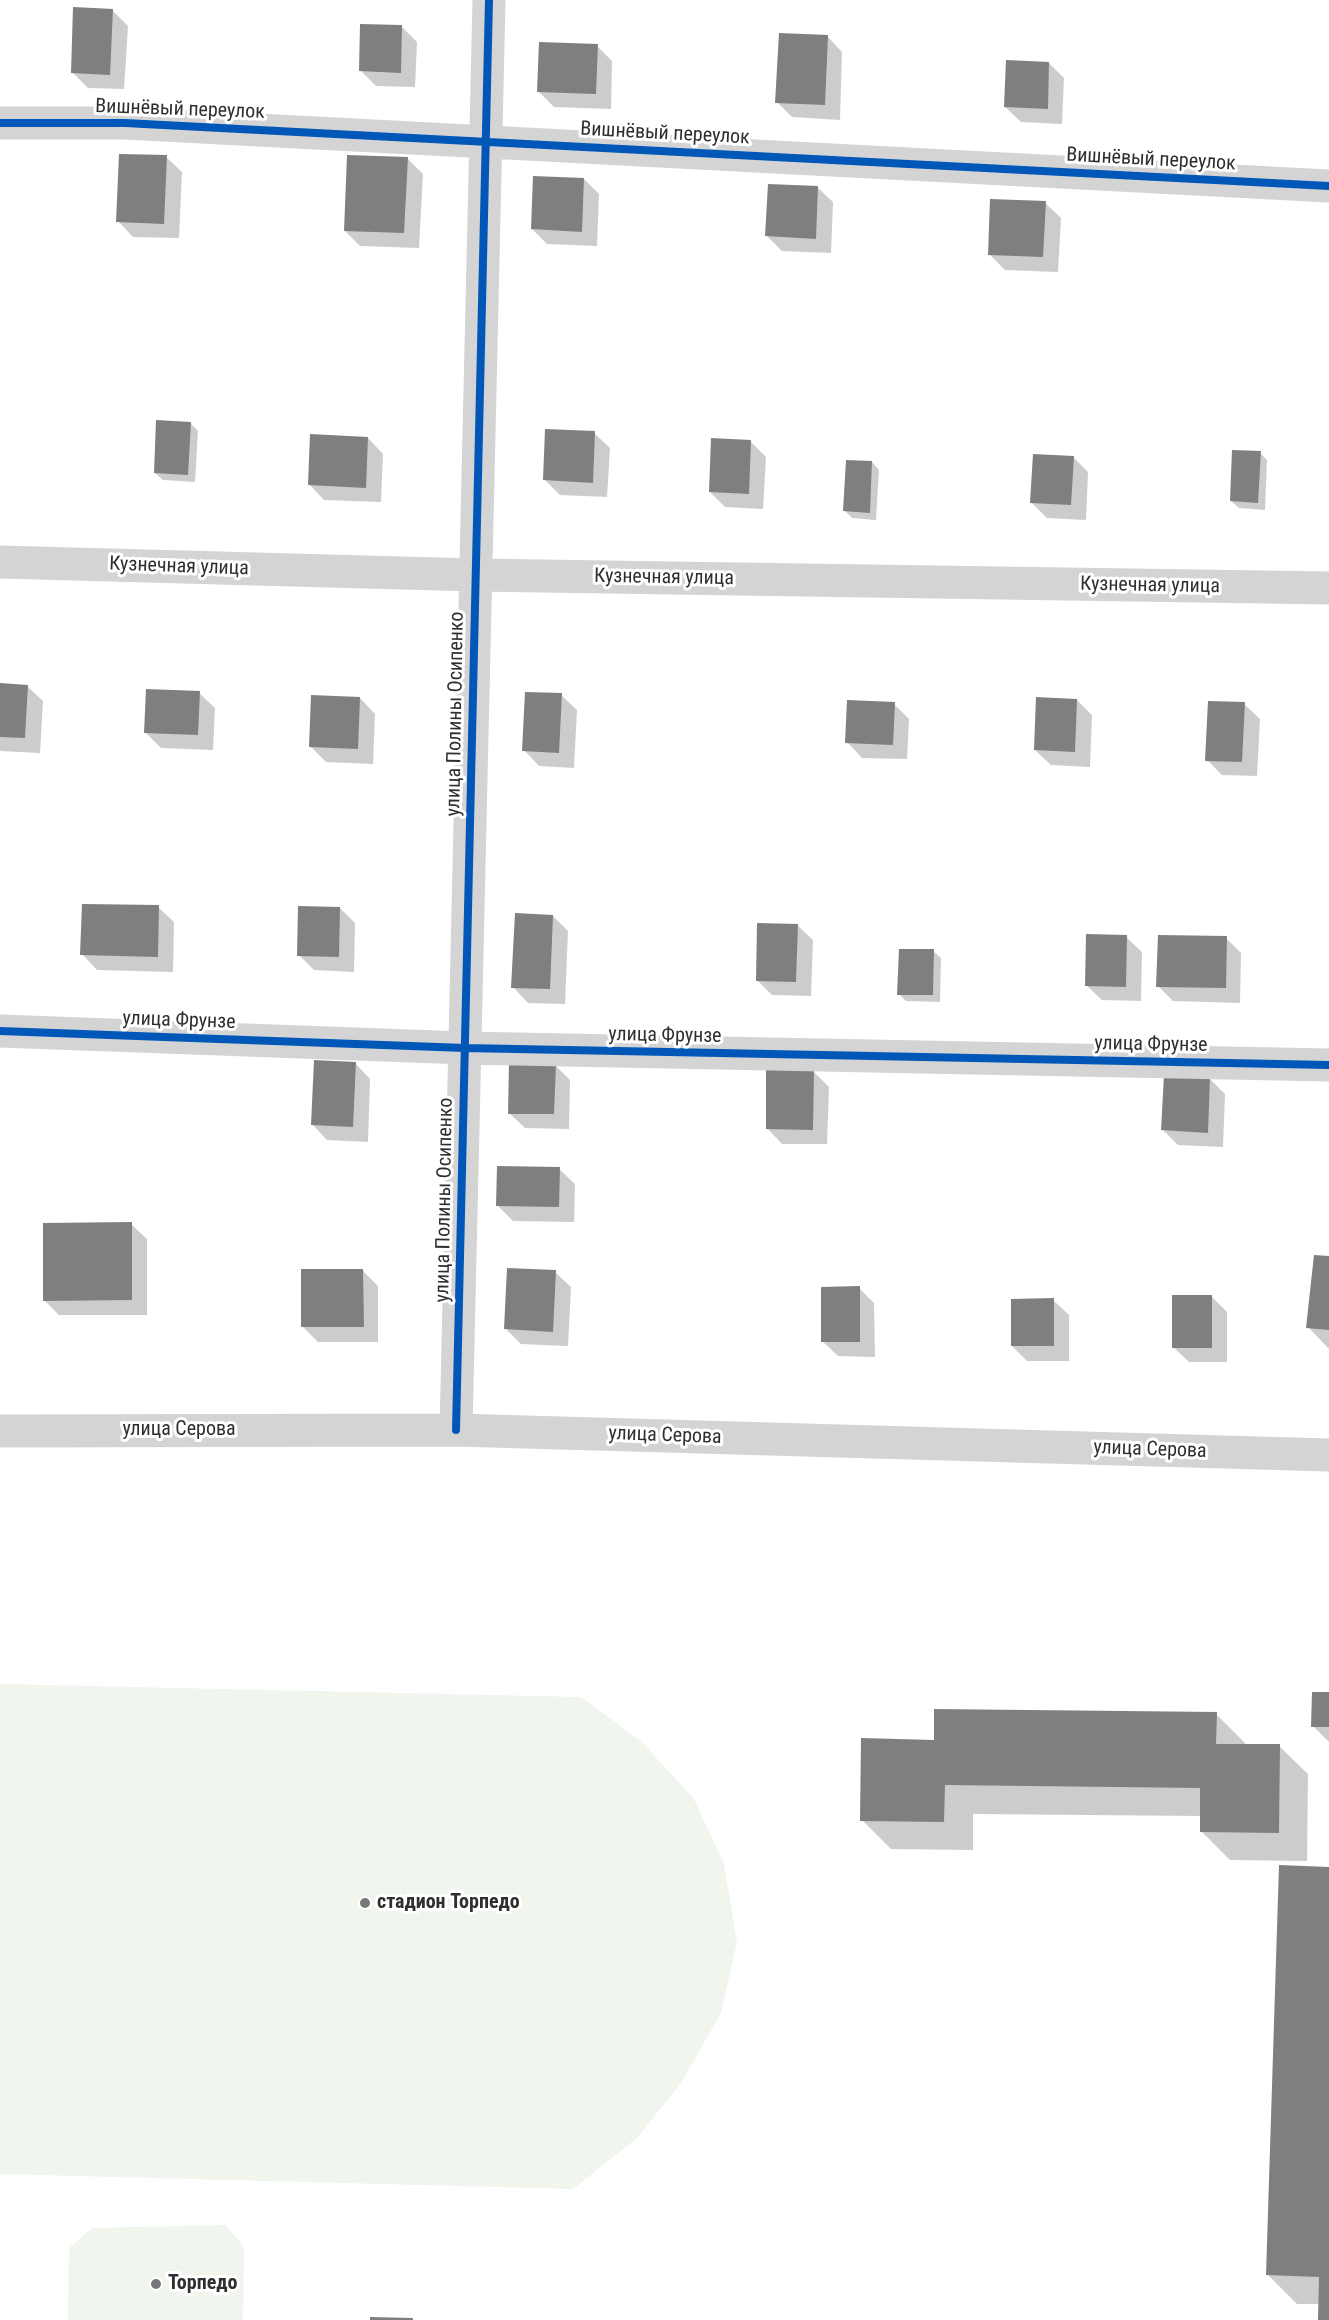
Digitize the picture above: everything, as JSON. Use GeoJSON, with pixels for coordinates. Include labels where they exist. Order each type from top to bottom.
{"type":"FeatureCollection","features":[{"type":"Feature","properties":{"kind":"street","name":"улица Полины Осипенко"},"geometry":{"type":"LineString","coordinates":[[456,1430],[489,0]]}},
{"type":"Feature","properties":{"kind":"street","name":"Вишнёвый переулок"},"geometry":{"type":"LineString","coordinates":[[0,123],[125,123],[1329,186]]}},
{"type":"Feature","properties":{"kind":"street","name":"Кузнечная улица"},"geometry":{"type":"LineString","coordinates":[[0,562],[476,575],[1329,588]]}},
{"type":"Feature","properties":{"kind":"street","name":"улица Фрунзе"},"geometry":{"type":"LineString","coordinates":[[0,1031],[465,1048],[1329,1065]]}},
{"type":"Feature","properties":{"kind":"street","name":"улица Серова"},"geometry":{"type":"LineString","coordinates":[[0,1431],[456,1430],[1329,1455]]}},
{"type":"Feature","properties":{"kind":"shaded area","name":"стадион Торпедо"},"geometry":{"type":"Polygon","coordinates":[[[0,1684],[581,1697],[641,1741],[694,1799],[724,1864],[737,1942],[721,2013],[681,2083],[637,2138],[573,2189],[0,2174],[0,1684]]]}},
{"type":"Feature","properties":{"kind":"shaded area","name":"Торпедо"},"geometry":{"type":"Polygon","coordinates":[[[226,2225],[244,2247],[243,2320],[68,2320],[69,2248],[92,2228],[226,2225]]]}},
{"type":"Feature","properties":{"kind":"building"},"geometry":{"type":"Polygon","coordinates":[[[73,7],[113,9],[110,75],[71,73],[73,7]]]}},
{"type":"Feature","properties":{"kind":"building"},"geometry":{"type":"Polygon","coordinates":[[[360,24],[402,25],[401,73],[359,71],[360,24]]]}},
{"type":"Feature","properties":{"kind":"building"},"geometry":{"type":"Polygon","coordinates":[[[779,33],[828,35],[825,105],[775,103],[779,33]]]}},
{"type":"Feature","properties":{"kind":"building"},"geometry":{"type":"Polygon","coordinates":[[[539,42],[598,44],[596,94],[537,92],[539,42]]]}},
{"type":"Feature","properties":{"kind":"building"},"geometry":{"type":"Polygon","coordinates":[[[1006,60],[1049,62],[1048,109],[1004,107],[1006,60]]]}},
{"type":"Feature","properties":{"kind":"building"},"geometry":{"type":"Polygon","coordinates":[[[119,154],[167,155],[164,224],[116,222],[119,154]]]}},
{"type":"Feature","properties":{"kind":"building"},"geometry":{"type":"Polygon","coordinates":[[[347,155],[408,157],[404,233],[344,231],[347,155]]]}},
{"type":"Feature","properties":{"kind":"building"},"geometry":{"type":"Polygon","coordinates":[[[533,176],[584,178],[582,232],[531,229],[533,176]]]}},
{"type":"Feature","properties":{"kind":"building"},"geometry":{"type":"Polygon","coordinates":[[[768,184],[818,186],[816,239],[765,236],[768,184]]]}},
{"type":"Feature","properties":{"kind":"building"},"geometry":{"type":"Polygon","coordinates":[[[990,199],[1046,201],[1043,257],[988,255],[990,199]]]}},
{"type":"Feature","properties":{"kind":"building"},"geometry":{"type":"Polygon","coordinates":[[[156,420],[191,422],[188,475],[154,473],[156,420]]]}},
{"type":"Feature","properties":{"kind":"building"},"geometry":{"type":"Polygon","coordinates":[[[545,429],[595,431],[593,483],[543,480],[545,429]]]}},
{"type":"Feature","properties":{"kind":"building"},"geometry":{"type":"Polygon","coordinates":[[[310,434],[368,437],[366,488],[308,485],[310,434]]]}},
{"type":"Feature","properties":{"kind":"building"},"geometry":{"type":"Polygon","coordinates":[[[711,438],[751,440],[749,494],[709,492],[711,438]]]}},
{"type":"Feature","properties":{"kind":"building"},"geometry":{"type":"Polygon","coordinates":[[[1232,450],[1261,451],[1258,503],[1230,501],[1232,450]]]}},
{"type":"Feature","properties":{"kind":"building"},"geometry":{"type":"Polygon","coordinates":[[[1033,454],[1074,456],[1071,505],[1030,503],[1033,454]]]}},
{"type":"Feature","properties":{"kind":"building"},"geometry":{"type":"Polygon","coordinates":[[[846,460],[872,461],[870,513],[843,511],[846,460]]]}},
{"type":"Feature","properties":{"kind":"building"},"geometry":{"type":"Polygon","coordinates":[[[0,683],[28,685],[25,738],[0,737],[0,683]]]}},
{"type":"Feature","properties":{"kind":"building"},"geometry":{"type":"Polygon","coordinates":[[[146,689],[200,691],[198,735],[144,733],[146,689]]]}},
{"type":"Feature","properties":{"kind":"building"},"geometry":{"type":"Polygon","coordinates":[[[525,692],[562,693],[559,753],[522,751],[525,692]]]}},
{"type":"Feature","properties":{"kind":"building"},"geometry":{"type":"Polygon","coordinates":[[[311,695],[360,697],[358,749],[309,747],[311,695]]]}},
{"type":"Feature","properties":{"kind":"building"},"geometry":{"type":"Polygon","coordinates":[[[1036,697],[1077,699],[1075,752],[1034,750],[1036,697]]]}},
{"type":"Feature","properties":{"kind":"building"},"geometry":{"type":"Polygon","coordinates":[[[847,700],[895,702],[893,745],[845,743],[847,700]]]}},
{"type":"Feature","properties":{"kind":"building"},"geometry":{"type":"Polygon","coordinates":[[[1208,701],[1245,702],[1242,762],[1205,761],[1208,701]]]}},
{"type":"Feature","properties":{"kind":"building"},"geometry":{"type":"Polygon","coordinates":[[[82,904],[159,905],[158,957],[80,955],[82,904]]]}},
{"type":"Feature","properties":{"kind":"building"},"geometry":{"type":"Polygon","coordinates":[[[298,906],[340,907],[339,957],[297,956],[298,906]]]}},
{"type":"Feature","properties":{"kind":"building"},"geometry":{"type":"Polygon","coordinates":[[[515,913],[553,915],[550,989],[511,988],[515,913]]]}},
{"type":"Feature","properties":{"kind":"building"},"geometry":{"type":"Polygon","coordinates":[[[757,923],[798,924],[796,982],[756,981],[757,923]]]}},
{"type":"Feature","properties":{"kind":"building"},"geometry":{"type":"Polygon","coordinates":[[[1086,934],[1127,935],[1126,987],[1085,986],[1086,934]]]}},
{"type":"Feature","properties":{"kind":"building"},"geometry":{"type":"Polygon","coordinates":[[[1158,935],[1227,936],[1226,988],[1156,987],[1158,935]]]}},
{"type":"Feature","properties":{"kind":"building"},"geometry":{"type":"Polygon","coordinates":[[[899,949],[934,949],[933,995],[897,995],[899,949]]]}},
{"type":"Feature","properties":{"kind":"building"},"geometry":{"type":"Polygon","coordinates":[[[314,1060],[356,1062],[353,1127],[311,1125],[314,1060]]]}},
{"type":"Feature","properties":{"kind":"building"},"geometry":{"type":"Polygon","coordinates":[[[509,1062],[556,1064],[554,1114],[508,1114],[509,1062]]]}},
{"type":"Feature","properties":{"kind":"building"},"geometry":{"type":"Polygon","coordinates":[[[766,1069],[814,1070],[813,1130],[766,1129],[766,1069]]]}},
{"type":"Feature","properties":{"kind":"building"},"geometry":{"type":"Polygon","coordinates":[[[1164,1075],[1210,1077],[1208,1133],[1161,1130],[1164,1075]]]}},
{"type":"Feature","properties":{"kind":"building"},"geometry":{"type":"Polygon","coordinates":[[[497,1166],[560,1167],[559,1207],[496,1206],[497,1166]]]}},
{"type":"Feature","properties":{"kind":"building"},"geometry":{"type":"Polygon","coordinates":[[[132,1222],[132,1300],[43,1301],[43,1223],[132,1222]]]}},
{"type":"Feature","properties":{"kind":"building"},"geometry":{"type":"Polygon","coordinates":[[[1314,1255],[1329,1256],[1329,1330],[1306,1328],[1314,1255]]]}},
{"type":"Feature","properties":{"kind":"building"},"geometry":{"type":"Polygon","coordinates":[[[507,1268],[556,1270],[553,1332],[504,1329],[507,1268]]]}},
{"type":"Feature","properties":{"kind":"building"},"geometry":{"type":"Polygon","coordinates":[[[301,1269],[363,1269],[364,1327],[301,1327],[301,1269]]]}},
{"type":"Feature","properties":{"kind":"building"},"geometry":{"type":"Polygon","coordinates":[[[860,1286],[860,1342],[821,1342],[821,1287],[860,1286]]]}},
{"type":"Feature","properties":{"kind":"building"},"geometry":{"type":"Polygon","coordinates":[[[1172,1295],[1212,1295],[1212,1348],[1172,1348],[1172,1295]]]}},
{"type":"Feature","properties":{"kind":"building"},"geometry":{"type":"Polygon","coordinates":[[[1054,1298],[1054,1346],[1011,1346],[1011,1299],[1054,1298]]]}},
{"type":"Feature","properties":{"kind":"building"},"geometry":{"type":"Polygon","coordinates":[[[1312,1692],[1329,1692],[1329,1727],[1311,1727],[1312,1692]]]}},
{"type":"Feature","properties":{"kind":"building"},"geometry":{"type":"Polygon","coordinates":[[[934,1709],[1217,1712],[1216,1744],[1280,1744],[1279,1833],[1200,1832],[1200,1788],[945,1785],[944,1822],[860,1821],[861,1738],[934,1740],[934,1709]]]}},
{"type":"Feature","properties":{"kind":"building"},"geometry":{"type":"Polygon","coordinates":[[[1279,1865],[1329,1867],[1329,2320],[1318,2320],[1319,2277],[1266,2275],[1279,1865]]]}},
{"type":"Feature","properties":{"kind":"building"},"geometry":{"type":"Polygon","coordinates":[[[370,2317],[413,2318],[413,2320],[370,2320],[370,2317]]]}},
{"type":"Feature","properties":{"kind":"cycle path"},"geometry":{"type":"LineString","coordinates":[[456,1430],[489,0]]}},
{"type":"Feature","properties":{"kind":"cycle path"},"geometry":{"type":"LineString","coordinates":[[0,123],[125,123],[1329,186]]}},
{"type":"Feature","properties":{"kind":"cycle path"},"geometry":{"type":"LineString","coordinates":[[0,1031],[465,1048],[1329,1065]]}},
{"type":"Feature","properties":{"kind":"place","name":"стадион Торпедо"},"geometry":{"type":"Point","coordinates":[365,1903]}},
{"type":"Feature","properties":{"kind":"place","name":"Торпедо"},"geometry":{"type":"Point","coordinates":[156,2284]}}]}
